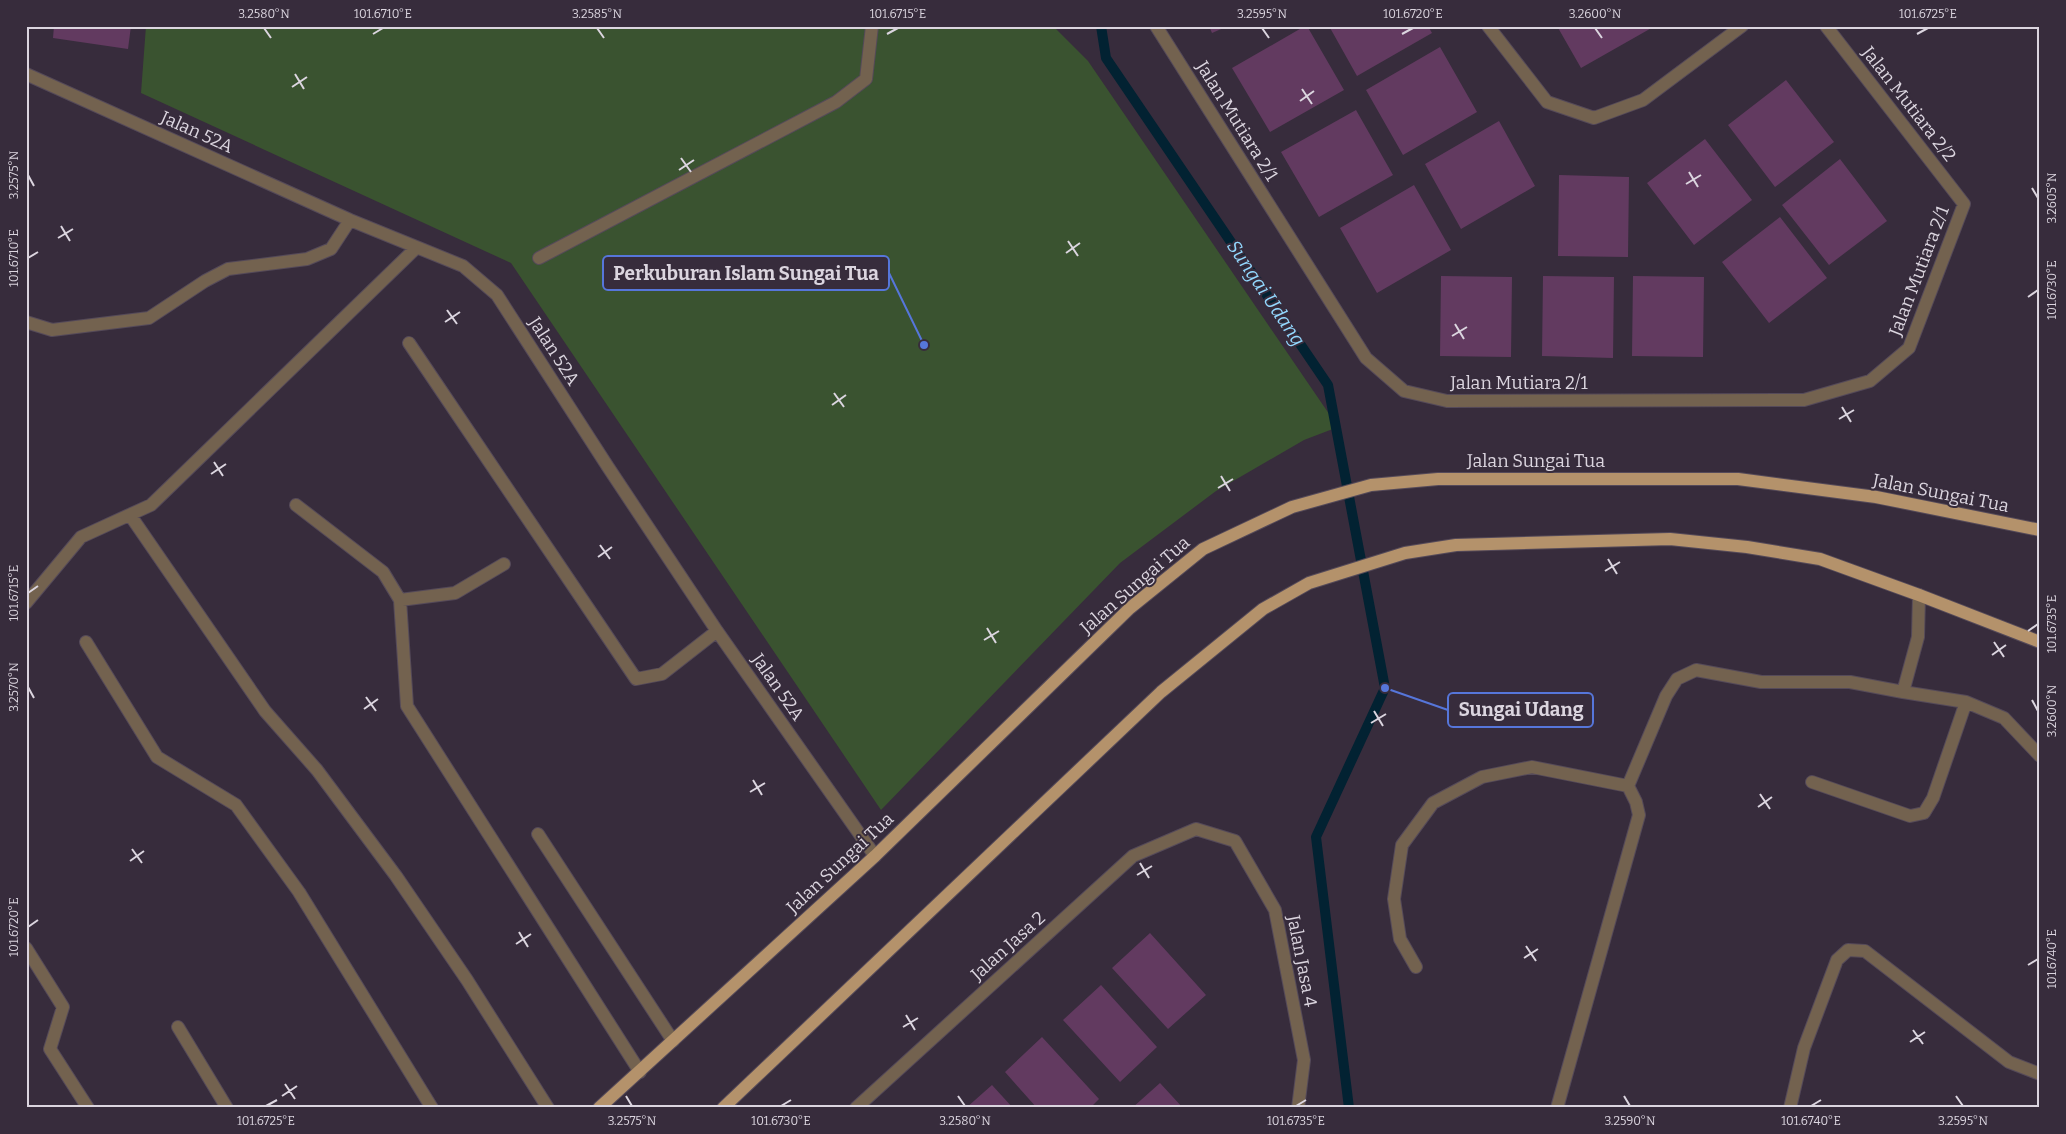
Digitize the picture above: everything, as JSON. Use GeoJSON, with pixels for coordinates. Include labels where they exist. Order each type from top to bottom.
{"type":"FeatureCollection","features":[{"type":"Feature","properties":{"kind":"main road","name":"Jalan Sungai Tua"},"geometry":{"type":"LineString","coordinates":[[599,1108],[875,856],[1130,608],[1203,549],[1292,507],[1371,485],[1438,479],[1738,479],[1876,497],[2040,530]]}},
{"type":"Feature","properties":{"kind":"main road"},"geometry":{"type":"LineString","coordinates":[[723,1108],[1160,692],[1263,609],[1309,583],[1405,553],[1456,545],[1670,538],[1747,547],[1820,559],[2040,642]]}},
{"type":"Feature","properties":{"kind":"street"},"geometry":{"type":"LineString","coordinates":[[540,258],[836,102],[866,79],[872,26]]}},
{"type":"Feature","properties":{"kind":"street","name":"Jalan Mutiara 2/1"},"geometry":{"type":"LineString","coordinates":[[1156,26],[1366,358],[1404,391],[1447,402],[1804,400],[1870,381],[1909,348],[1964,204]]}},
{"type":"Feature","properties":{"kind":"street"},"geometry":{"type":"LineString","coordinates":[[1488,26],[1548,102],[1594,118],[1643,100],[1742,26]]}},
{"type":"Feature","properties":{"kind":"street","name":"Jalan Mutiara 2/2"},"geometry":{"type":"LineString","coordinates":[[1826,26],[1964,204]]}},
{"type":"Feature","properties":{"kind":"street","name":"Jalan 52A"},"geometry":{"type":"LineString","coordinates":[[26,74],[350,220],[463,266],[497,295],[717,631],[875,856]]}},
{"type":"Feature","properties":{"kind":"street"},"geometry":{"type":"LineString","coordinates":[[26,322],[52,330],[149,318],[205,281],[228,270],[307,259],[331,250],[350,220]]}},
{"type":"Feature","properties":{"kind":"street"},"geometry":{"type":"LineString","coordinates":[[26,602],[81,537],[151,505],[416,248]]}},
{"type":"Feature","properties":{"kind":"street"},"geometry":{"type":"LineString","coordinates":[[409,343],[636,680],[662,674],[717,631]]}},
{"type":"Feature","properties":{"kind":"street"},"geometry":{"type":"LineString","coordinates":[[296,505],[384,572],[400,600],[407,706],[640,1072]]}},
{"type":"Feature","properties":{"kind":"street"},"geometry":{"type":"LineString","coordinates":[[130,515],[265,711],[317,770],[396,876],[467,980],[548,1108]]}},
{"type":"Feature","properties":{"kind":"street"},"geometry":{"type":"LineString","coordinates":[[400,600],[455,593],[504,564]]}},
{"type":"Feature","properties":{"kind":"street"},"geometry":{"type":"LineString","coordinates":[[1903,692],[1918,637],[1919,595]]}},
{"type":"Feature","properties":{"kind":"street"},"geometry":{"type":"LineString","coordinates":[[86,642],[157,757],[236,805],[299,892],[432,1108]]}},
{"type":"Feature","properties":{"kind":"street"},"geometry":{"type":"LineString","coordinates":[[1557,1108],[1639,815],[1636,802],[1628,786],[1666,696],[1677,679],[1696,670],[1762,682],[1850,682],[1966,702],[2004,718],[2026,739],[2040,756]]}},
{"type":"Feature","properties":{"kind":"street"},"geometry":{"type":"LineString","coordinates":[[1812,782],[1910,816],[1924,813],[1933,798],[1966,702]]}},
{"type":"Feature","properties":{"kind":"street"},"geometry":{"type":"LineString","coordinates":[[1416,967],[1400,939],[1394,899],[1402,845],[1433,803],[1482,777],[1532,767],[1628,786]]}},
{"type":"Feature","properties":{"kind":"street","name":"Jalan Jasa 2"},"geometry":{"type":"LineString","coordinates":[[856,1108],[1133,856],[1196,829]]}},
{"type":"Feature","properties":{"kind":"street","name":"Jalan Jasa 4"},"geometry":{"type":"LineString","coordinates":[[1196,829],[1235,841],[1275,910],[1304,1060],[1298,1108]]}},
{"type":"Feature","properties":{"kind":"street"},"geometry":{"type":"LineString","coordinates":[[538,834],[673,1041]]}},
{"type":"Feature","properties":{"kind":"street"},"geometry":{"type":"LineString","coordinates":[[26,948],[63,1007],[50,1049],[88,1108]]}},
{"type":"Feature","properties":{"kind":"street"},"geometry":{"type":"LineString","coordinates":[[1790,1108],[1804,1048],[1837,960],[1848,950],[1866,951],[2009,1062],[2040,1074]]}},
{"type":"Feature","properties":{"kind":"street"},"geometry":{"type":"LineString","coordinates":[[178,1027],[228,1108]]}},
{"type":"Feature","properties":{"kind":"green space"},"geometry":{"type":"Polygon","coordinates":[[[146,26],[1053,26],[1088,61],[1338,427],[1304,440],[1216,491],[1120,563],[881,810],[511,263],[141,93],[146,26]]]}},
{"type":"Feature","properties":{"kind":"building"},"geometry":{"type":"Polygon","coordinates":[[[54,26],[131,26],[128,49],[53,38],[54,26]]]}},
{"type":"Feature","properties":{"kind":"building"},"geometry":{"type":"Polygon","coordinates":[[[1209,26],[1228,26],[1212,33],[1209,26]]]}},
{"type":"Feature","properties":{"kind":"building"},"geometry":{"type":"Polygon","coordinates":[[[1307,26],[1344,90],[1270,132],[1232,68],[1307,26]]]}},
{"type":"Feature","properties":{"kind":"building"},"geometry":{"type":"Polygon","coordinates":[[[1329,26],[1428,26],[1432,33],[1357,76],[1329,26]]]}},
{"type":"Feature","properties":{"kind":"building"},"geometry":{"type":"Polygon","coordinates":[[[1557,26],[1655,26],[1581,68],[1557,26]]]}},
{"type":"Feature","properties":{"kind":"building"},"geometry":{"type":"Polygon","coordinates":[[[1440,47],[1477,112],[1403,155],[1366,90],[1440,47]]]}},
{"type":"Feature","properties":{"kind":"building"},"geometry":{"type":"Polygon","coordinates":[[[1786,80],[1834,142],[1775,187],[1728,125],[1786,80]]]}},
{"type":"Feature","properties":{"kind":"building"},"geometry":{"type":"Polygon","coordinates":[[[1356,110],[1393,175],[1319,217],[1281,152],[1356,110]]]}},
{"type":"Feature","properties":{"kind":"building"},"geometry":{"type":"Polygon","coordinates":[[[1499,121],[1535,186],[1461,229],[1425,164],[1499,121]]]}},
{"type":"Feature","properties":{"kind":"building"},"geometry":{"type":"Polygon","coordinates":[[[1705,139],[1752,200],[1694,245],[1647,183],[1705,139]]]}},
{"type":"Feature","properties":{"kind":"building"},"geometry":{"type":"Polygon","coordinates":[[[1840,159],[1887,221],[1829,265],[1782,205],[1840,159]]]}},
{"type":"Feature","properties":{"kind":"building"},"geometry":{"type":"Polygon","coordinates":[[[1559,175],[1629,177],[1628,257],[1558,256],[1559,175]]]}},
{"type":"Feature","properties":{"kind":"building"},"geometry":{"type":"Polygon","coordinates":[[[1414,185],[1451,250],[1377,293],[1340,228],[1414,185]]]}},
{"type":"Feature","properties":{"kind":"building"},"geometry":{"type":"Polygon","coordinates":[[[1780,217],[1827,278],[1769,323],[1722,262],[1780,217]]]}},
{"type":"Feature","properties":{"kind":"building"},"geometry":{"type":"Polygon","coordinates":[[[1441,276],[1512,277],[1511,357],[1440,356],[1441,276]]]}},
{"type":"Feature","properties":{"kind":"building"},"geometry":{"type":"Polygon","coordinates":[[[1543,276],[1614,277],[1613,358],[1542,356],[1543,276]]]}},
{"type":"Feature","properties":{"kind":"building"},"geometry":{"type":"Polygon","coordinates":[[[1633,276],[1704,277],[1703,357],[1632,356],[1633,276]]]}},
{"type":"Feature","properties":{"kind":"building"},"geometry":{"type":"Polygon","coordinates":[[[1150,933],[1206,995],[1168,1029],[1112,968],[1150,933]]]}},
{"type":"Feature","properties":{"kind":"building"},"geometry":{"type":"Polygon","coordinates":[[[1101,985],[1157,1047],[1120,1082],[1063,1020],[1101,985]]]}},
{"type":"Feature","properties":{"kind":"building"},"geometry":{"type":"Polygon","coordinates":[[[1042,1037],[1099,1099],[1090,1108],[1037,1108],[1005,1072],[1042,1037]]]}},
{"type":"Feature","properties":{"kind":"building"},"geometry":{"type":"Polygon","coordinates":[[[1160,1083],[1183,1108],[1132,1108],[1160,1083]]]}},
{"type":"Feature","properties":{"kind":"building"},"geometry":{"type":"Polygon","coordinates":[[[992,1085],[1013,1108],[966,1108],[992,1085]]]}},
{"type":"Feature","properties":{"kind":"waterway","name":"Sungai Udang"},"geometry":{"type":"LineString","coordinates":[[1101,26],[1106,58],[1328,385],[1385,688],[1316,837],[1349,1108]]}},
{"type":"Feature","properties":{"kind":"place","name":"Perkuburan Islam Sungai Tua"},"geometry":{"type":"Point","coordinates":[924,345]}},
{"type":"Feature","properties":{"kind":"place","name":"Sungai Udang"},"geometry":{"type":"Point","coordinates":[1385,688]}}]}
